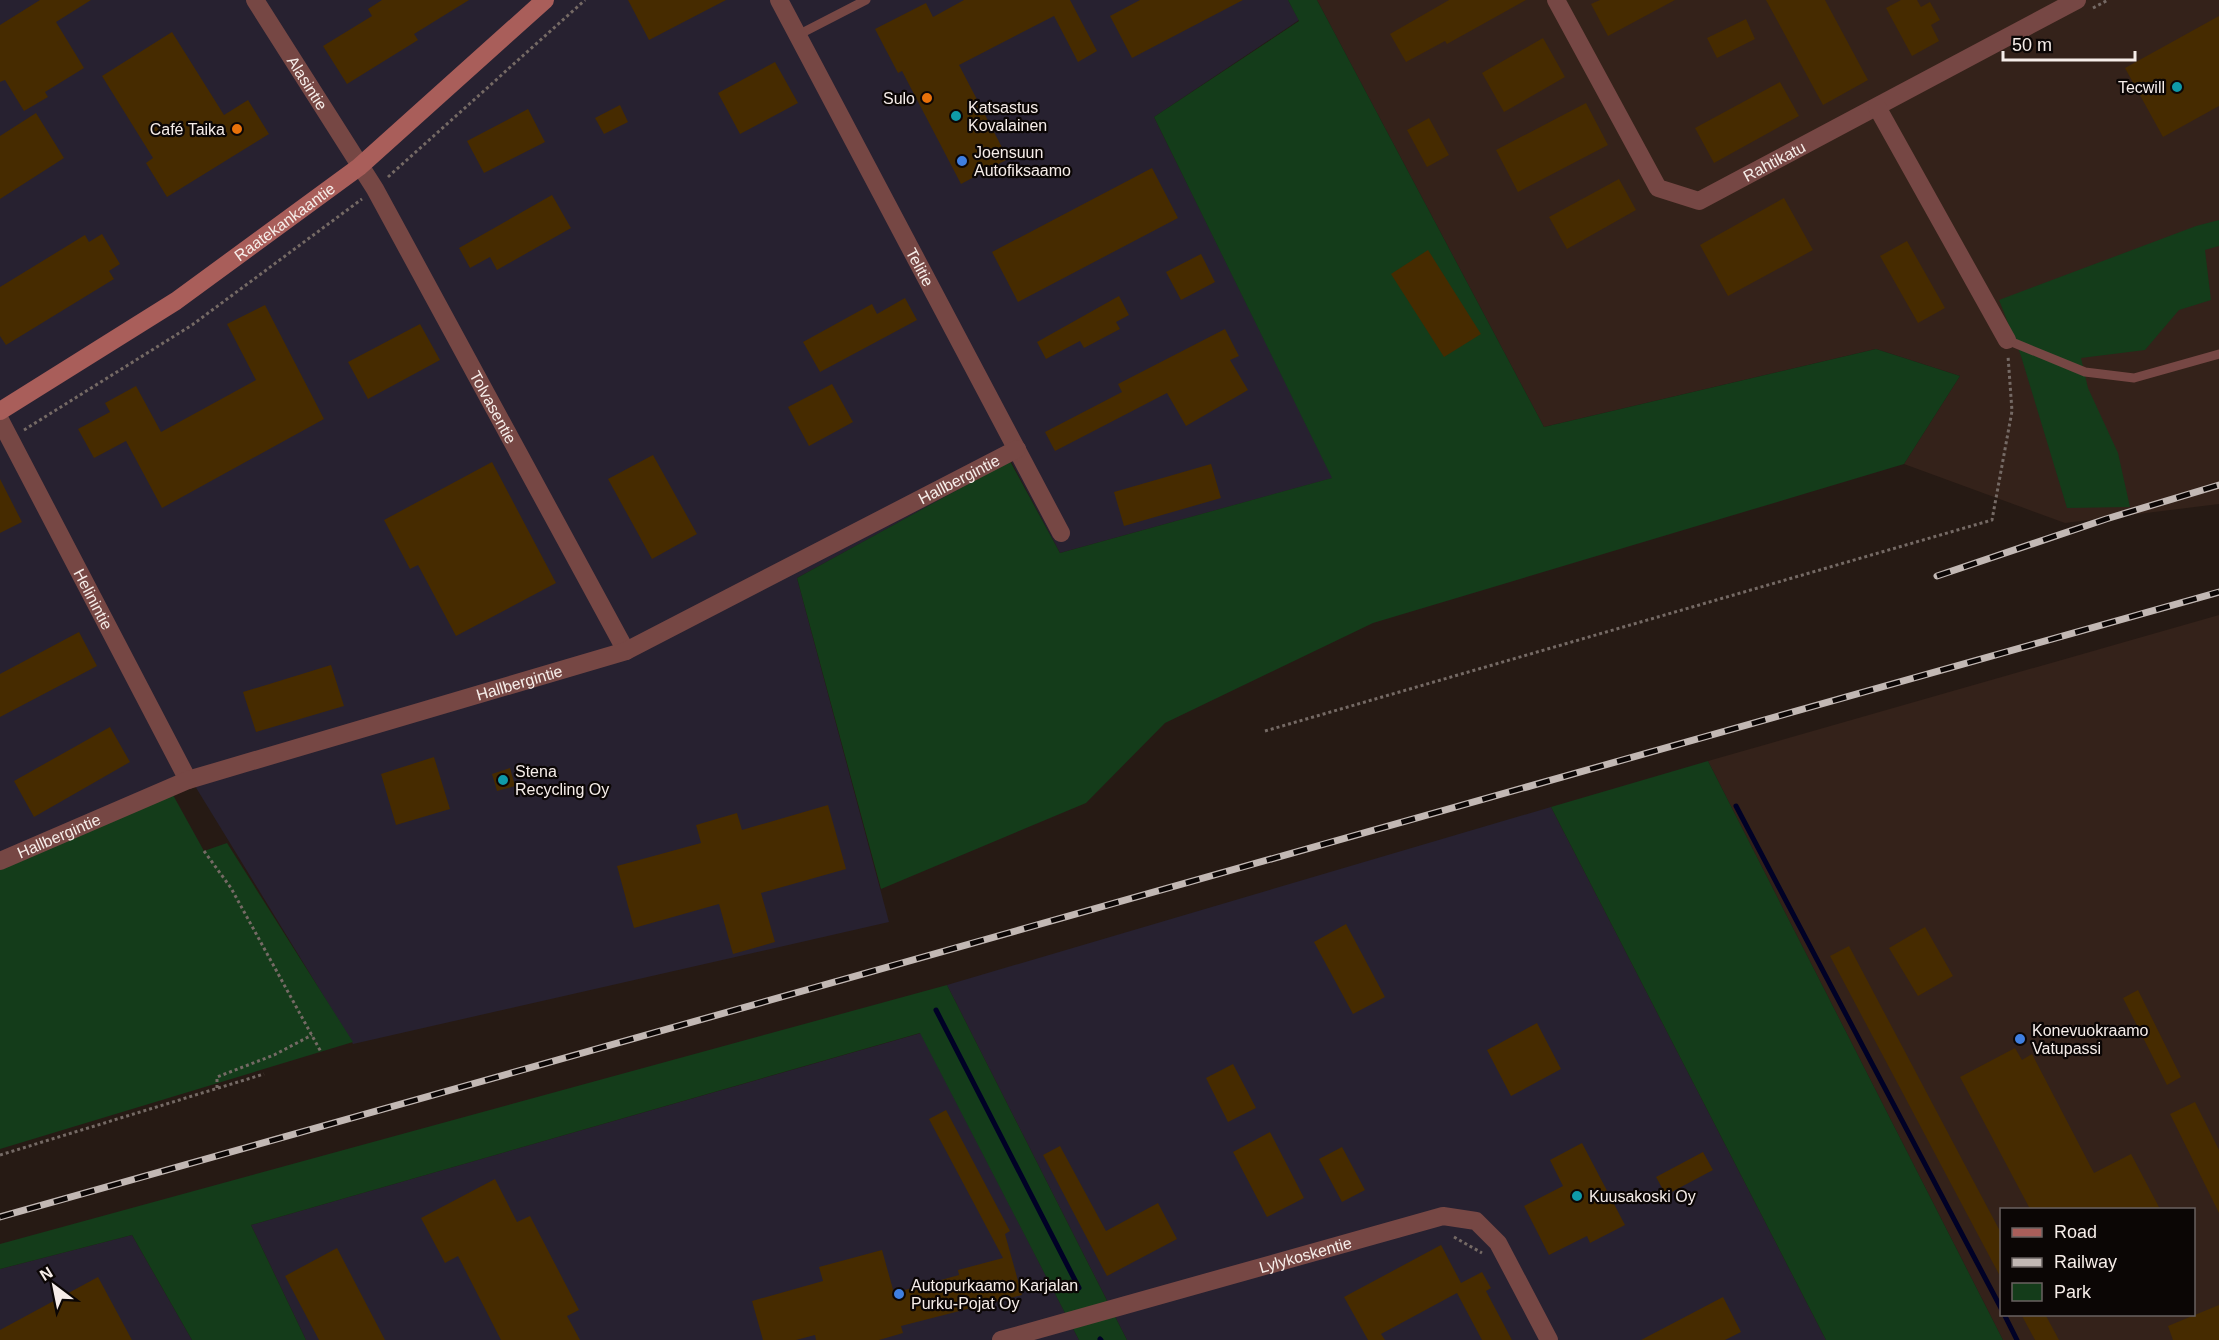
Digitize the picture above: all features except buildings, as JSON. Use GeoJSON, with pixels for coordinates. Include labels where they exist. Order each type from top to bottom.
{"type":"FeatureCollection","features":[{"type":"Feature","properties":{"kind":"main road","name":"Raatekankaantie"},"geometry":{"type":"LineString","coordinates":[[0,411],[176,301],[360,166],[545,0]]}},
{"type":"Feature","properties":{"kind":"street","name":"Alasintie"},"geometry":{"type":"LineString","coordinates":[[255,0],[360,166]]}},
{"type":"Feature","properties":{"kind":"street","name":"Telitie"},"geometry":{"type":"LineString","coordinates":[[779,0],[1061,533]]}},
{"type":"Feature","properties":{"kind":"street","name":"Rahtikatu"},"geometry":{"type":"LineString","coordinates":[[1556,0],[1658,188],[1699,201],[2077,0]]}},
{"type":"Feature","properties":{"kind":"street"},"geometry":{"type":"LineString","coordinates":[[1877,107],[2007,339]]}},
{"type":"Feature","properties":{"kind":"street","name":"Tolvasentie"},"geometry":{"type":"LineString","coordinates":[[360,166],[375,189],[626,651]]}},
{"type":"Feature","properties":{"kind":"street","name":"Helinintie"},"geometry":{"type":"LineString","coordinates":[[0,420],[188,780]]}},
{"type":"Feature","properties":{"kind":"street","name":"Hallbergintie"},"geometry":{"type":"LineString","coordinates":[[0,861],[188,780],[626,651],[1017,449]]}},
{"type":"Feature","properties":{"kind":"street","name":"Lylykoskentie"},"geometry":{"type":"LineString","coordinates":[[1001,1340],[1443,1216],[1476,1221],[1498,1244],[1549,1340]]}},
{"type":"Feature","properties":{"kind":"lane"},"geometry":{"type":"LineString","coordinates":[[798,35],[866,0]]}},
{"type":"Feature","properties":{"kind":"lane"},"geometry":{"type":"LineString","coordinates":[[2007,339],[2085,372],[2134,378],[2219,354]]}},
{"type":"Feature","properties":{"kind":"path"},"geometry":{"type":"LineString","coordinates":[[10,438],[192,325],[285,259],[375,189],[585,0]]}},
{"type":"Feature","properties":{"kind":"path"},"geometry":{"type":"LineString","coordinates":[[1265,731],[1992,520],[2012,411],[2007,339]]}},
{"type":"Feature","properties":{"kind":"path"},"geometry":{"type":"LineString","coordinates":[[204,851],[231,888],[321,1052]]}},
{"type":"Feature","properties":{"kind":"path"},"geometry":{"type":"LineString","coordinates":[[217,1088],[217,1077],[274,1055],[312,1035]]}},
{"type":"Feature","properties":{"kind":"path"},"geometry":{"type":"LineString","coordinates":[[0,1155],[264,1074]]}},
{"type":"Feature","properties":{"kind":"path"},"geometry":{"type":"LineString","coordinates":[[1450,1235],[1487,1256]]}},
{"type":"Feature","properties":{"kind":"shaded area"},"geometry":{"type":"Polygon","coordinates":[[[0,0],[1288,0],[1299,20],[1154,117],[1333,478],[1060,553],[1011,461],[797,578],[889,922],[353,1044],[195,786],[0,868],[0,0]]]}},
{"type":"Feature","properties":{"kind":"shaded area"},"geometry":{"type":"Polygon","coordinates":[[[1317,0],[2219,0],[2219,504],[2065,523],[1904,464],[1960,376],[1876,349],[1544,427],[1317,0]]]}},
{"type":"Feature","properties":{"kind":"shaded area"},"geometry":{"type":"Polygon","coordinates":[[[2219,615],[2219,1340],[2003,1340],[1708,761],[2219,615]]]}},
{"type":"Feature","properties":{"kind":"shaded area"},"geometry":{"type":"Polygon","coordinates":[[[1551,807],[1826,1340],[1127,1340],[947,985],[1551,807]]]}},
{"type":"Feature","properties":{"kind":"shaded area"},"geometry":{"type":"Polygon","coordinates":[[[921,1033],[1079,1340],[306,1340],[251,1225],[921,1033]]]}},
{"type":"Feature","properties":{"kind":"shaded area"},"geometry":{"type":"Polygon","coordinates":[[[132,1235],[192,1340],[0,1340],[0,1269],[132,1235]]]}},
{"type":"Feature","properties":{"kind":"green space"},"geometry":{"type":"Polygon","coordinates":[[[1288,0],[1317,0],[1544,427],[1876,349],[1960,376],[1904,464],[1373,623],[1165,723],[1086,803],[881,889],[797,578],[1010,461],[1060,553],[1332,478],[1154,117],[1299,21],[1288,0]]]}},
{"type":"Feature","properties":{"kind":"green space"},"geometry":{"type":"Polygon","coordinates":[[[2219,220],[2219,246],[2205,250],[2211,300],[2179,310],[2145,350],[2081,358],[2088,388],[2118,453],[2130,507],[2067,508],[2021,356],[1999,300],[2196,226],[2219,220]]]}},
{"type":"Feature","properties":{"kind":"green space"},"geometry":{"type":"Polygon","coordinates":[[[1708,761],[2003,1340],[1826,1340],[1551,807],[1708,761]]]}},
{"type":"Feature","properties":{"kind":"green space"},"geometry":{"type":"Polygon","coordinates":[[[173,795],[204,851],[227,843],[353,1042],[0,1149],[0,868],[173,795]]]}},
{"type":"Feature","properties":{"kind":"green space"},"geometry":{"type":"Polygon","coordinates":[[[947,985],[1127,1340],[1079,1340],[920,1033],[251,1225],[306,1340],[192,1340],[132,1235],[0,1269],[0,1244],[947,985]]]}},
{"type":"Feature","properties":{"kind":"waterway"},"geometry":{"type":"LineString","coordinates":[[1736,806],[2000,1306]]}},
{"type":"Feature","properties":{"kind":"waterway"},"geometry":{"type":"LineString","coordinates":[[936,1010],[1079,1288]]}},
{"type":"Feature","properties":{"kind":"waterway"},"geometry":{"type":"LineString","coordinates":[[2005,1316],[2017,1340]]}},
{"type":"Feature","properties":{"kind":"railway"},"geometry":{"type":"LineString","coordinates":[[1937,576],[2106,519],[2219,485]]}},
{"type":"Feature","properties":{"kind":"railway"},"geometry":{"type":"LineString","coordinates":[[0,1217],[2219,592]]}},
{"type":"Feature","properties":{"kind":"place","name":"Tecwill"},"geometry":{"type":"Point","coordinates":[2177,87]}},
{"type":"Feature","properties":{"kind":"place","name":"Sulo"},"geometry":{"type":"Point","coordinates":[927,98]}},
{"type":"Feature","properties":{"kind":"place","name":"Katsastus Kovalainen"},"geometry":{"type":"Point","coordinates":[956,116]}},
{"type":"Feature","properties":{"kind":"place","name":"Café Taika"},"geometry":{"type":"Point","coordinates":[237,129]}},
{"type":"Feature","properties":{"kind":"place","name":"Joensuun Autofiksaamo"},"geometry":{"type":"Point","coordinates":[962,161]}},
{"type":"Feature","properties":{"kind":"place","name":"Stena Recycling Oy"},"geometry":{"type":"Point","coordinates":[503,780]}},
{"type":"Feature","properties":{"kind":"place","name":"Konevuokraamo Vatupassi"},"geometry":{"type":"Point","coordinates":[2020,1039]}},
{"type":"Feature","properties":{"kind":"place","name":"Kuusakoski Oy"},"geometry":{"type":"Point","coordinates":[1577,1196]}},
{"type":"Feature","properties":{"kind":"place","name":"Autopurkaamo Karjalan Purku-Pojat Oy"},"geometry":{"type":"Point","coordinates":[899,1294]}}]}
